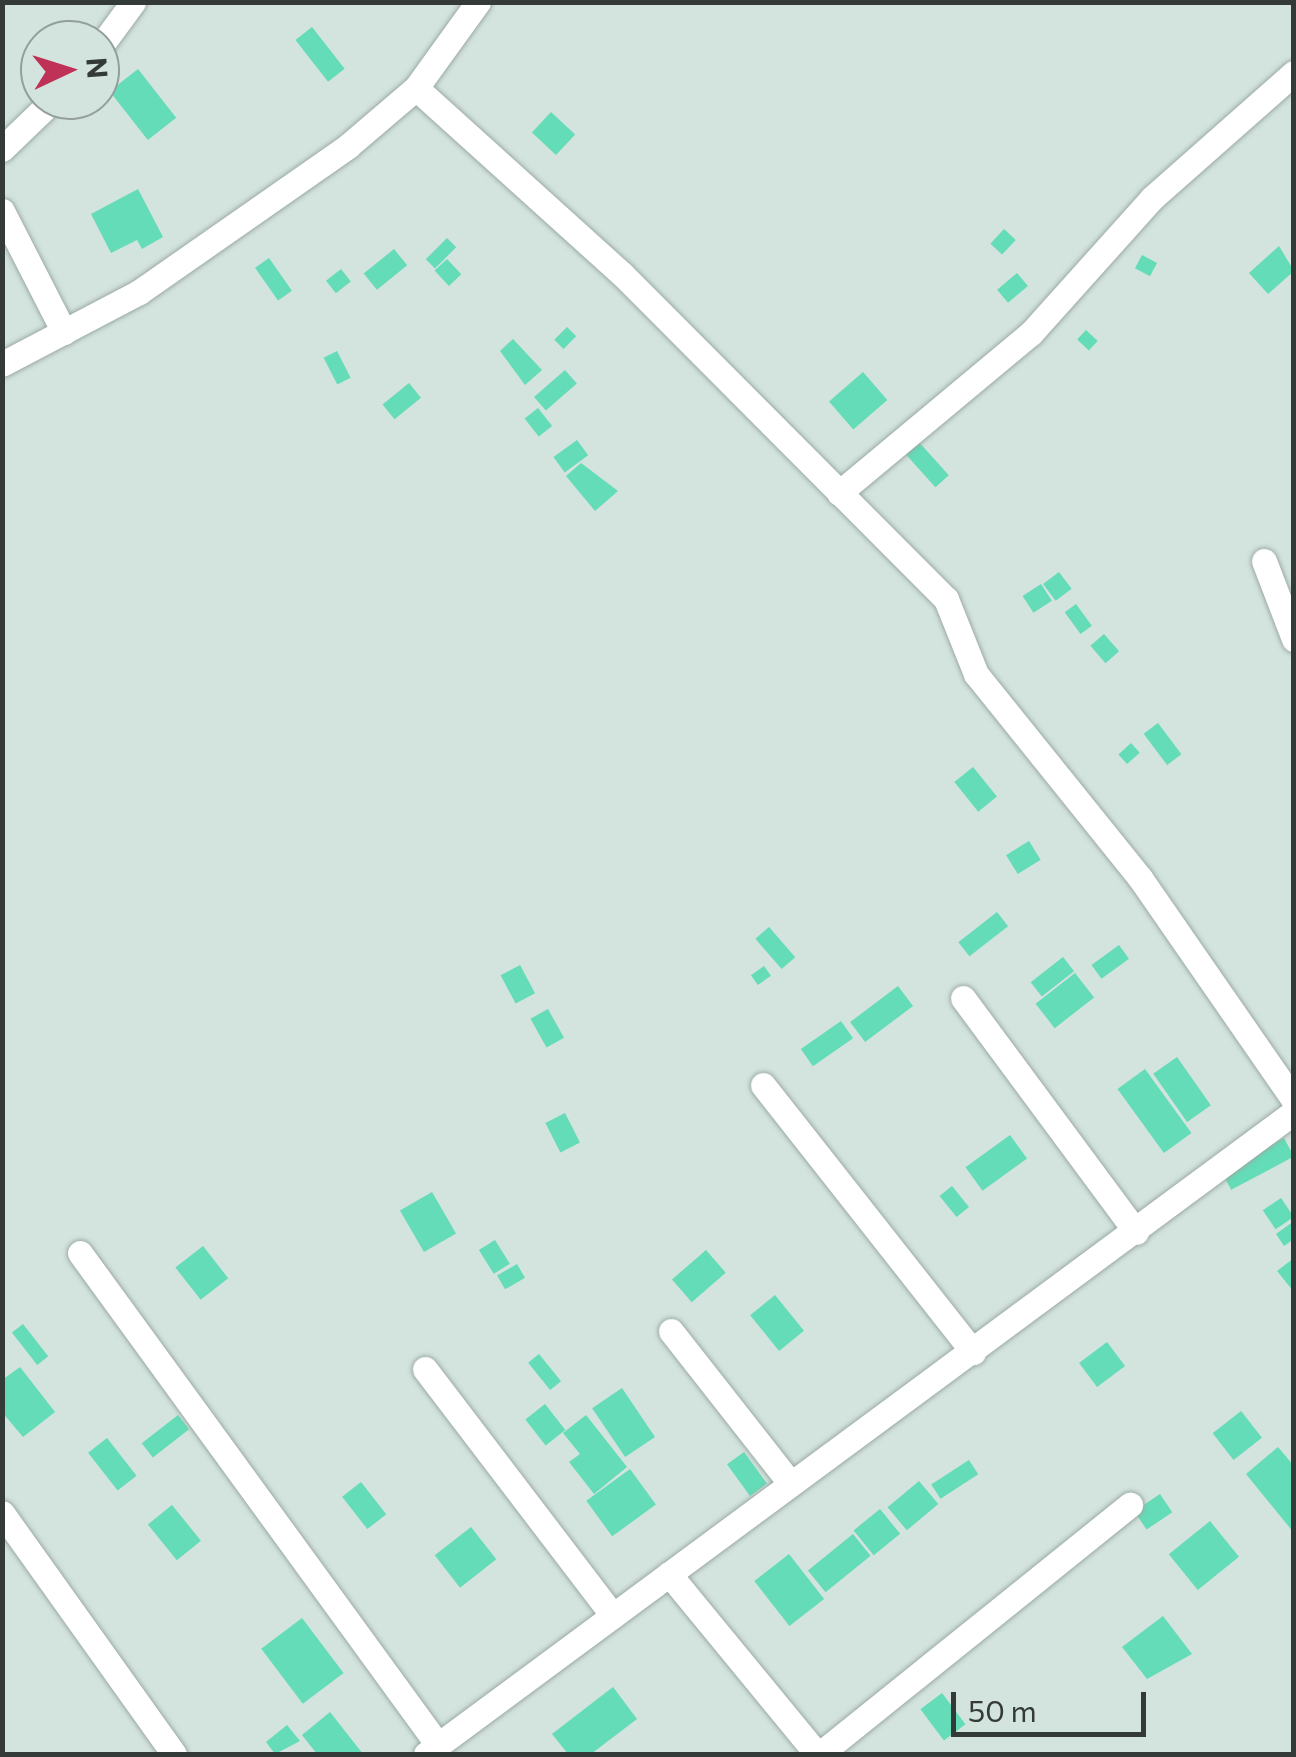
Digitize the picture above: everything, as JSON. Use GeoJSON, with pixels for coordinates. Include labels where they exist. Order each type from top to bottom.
{"type":"FeatureCollection","features":[{"type":"Feature","properties":{"kind":"street"},"geometry":{"type":"LineString","coordinates":[[2,364],[140,292],[254,216],[416,88],[478,2]]}},
{"type":"Feature","properties":{"kind":"street"},"geometry":{"type":"LineString","coordinates":[[839,493],[1031,333],[1152,198],[1294,73]]}},
{"type":"Feature","properties":{"kind":"street"},"geometry":{"type":"LineString","coordinates":[[416,88],[526,181],[946,599],[976,674],[1140,878],[1294,1100]]}},
{"type":"Feature","properties":{"kind":"street"},"geometry":{"type":"LineString","coordinates":[[2,150],[33,120]]}},
{"type":"Feature","properties":{"kind":"street"},"geometry":{"type":"LineString","coordinates":[[2,210],[64,332]]}},
{"type":"Feature","properties":{"kind":"street"},"geometry":{"type":"LineString","coordinates":[[1264,561],[1294,639]]}},
{"type":"Feature","properties":{"kind":"street"},"geometry":{"type":"LineString","coordinates":[[963,998],[1136,1232]]}},
{"type":"Feature","properties":{"kind":"street"},"geometry":{"type":"LineString","coordinates":[[762,1085],[972,1352]]}},
{"type":"Feature","properties":{"kind":"street"},"geometry":{"type":"LineString","coordinates":[[80,1253],[432,1750],[1294,1112]]}},
{"type":"Feature","properties":{"kind":"street"},"geometry":{"type":"LineString","coordinates":[[671,1331],[790,1483]]}},
{"type":"Feature","properties":{"kind":"street"},"geometry":{"type":"LineString","coordinates":[[425,1369],[613,1616]]}},
{"type":"Feature","properties":{"kind":"street"},"geometry":{"type":"LineString","coordinates":[[669,1574],[818,1754],[1130,1505]]}},
{"type":"Feature","properties":{"kind":"street"},"geometry":{"type":"LineString","coordinates":[[2,1513],[174,1754]]}},
{"type":"Feature","properties":{"kind":"building"},"geometry":{"type":"Polygon","coordinates":[[[312,27],[345,69],[328,82],[295,40],[312,27]]]}},
{"type":"Feature","properties":{"kind":"building"},"geometry":{"type":"Polygon","coordinates":[[[138,69],[176,118],[148,140],[120,104],[120,83],[138,69]]]}},
{"type":"Feature","properties":{"kind":"building"},"geometry":{"type":"Polygon","coordinates":[[[551,112],[575,135],[556,155],[532,132],[551,112]]]}},
{"type":"Feature","properties":{"kind":"building"},"geometry":{"type":"Polygon","coordinates":[[[138,189],[163,237],[142,249],[137,240],[111,253],[91,214],[138,189]]]}},
{"type":"Feature","properties":{"kind":"building"},"geometry":{"type":"Polygon","coordinates":[[[1004,229],[1016,240],[1002,255],[990,244],[1004,229]]]}},
{"type":"Feature","properties":{"kind":"building"},"geometry":{"type":"Polygon","coordinates":[[[447,238],[456,247],[435,268],[426,259],[447,238]]]}},
{"type":"Feature","properties":{"kind":"building"},"geometry":{"type":"Polygon","coordinates":[[[1279,246],[1294,271],[1268,294],[1249,273],[1279,246]]]}},
{"type":"Feature","properties":{"kind":"building"},"geometry":{"type":"Polygon","coordinates":[[[394,249],[407,265],[377,290],[364,274],[394,249]]]}},
{"type":"Feature","properties":{"kind":"building"},"geometry":{"type":"Polygon","coordinates":[[[1142,255],[1157,263],[1150,276],[1135,268],[1142,255]]]}},
{"type":"Feature","properties":{"kind":"building"},"geometry":{"type":"Polygon","coordinates":[[[269,258],[292,291],[278,301],[255,268],[269,258]]]}},
{"type":"Feature","properties":{"kind":"building"},"geometry":{"type":"Polygon","coordinates":[[[447,259],[461,274],[449,286],[435,271],[447,259]]]}},
{"type":"Feature","properties":{"kind":"building"},"geometry":{"type":"Polygon","coordinates":[[[341,269],[351,282],[336,293],[326,281],[341,269]]]}},
{"type":"Feature","properties":{"kind":"building"},"geometry":{"type":"Polygon","coordinates":[[[1017,273],[1028,286],[1008,303],[997,290],[1017,273]]]}},
{"type":"Feature","properties":{"kind":"building"},"geometry":{"type":"Polygon","coordinates":[[[567,327],[576,336],[563,349],[554,340],[567,327]]]}},
{"type":"Feature","properties":{"kind":"building"},"geometry":{"type":"Polygon","coordinates":[[[1086,330],[1098,341],[1089,350],[1077,340],[1086,330]]]}},
{"type":"Feature","properties":{"kind":"building"},"geometry":{"type":"Polygon","coordinates":[[[513,339],[542,370],[525,385],[500,351],[513,339]]]}},
{"type":"Feature","properties":{"kind":"building"},"geometry":{"type":"Polygon","coordinates":[[[337,351],[351,378],[337,385],[324,358],[337,351]]]}},
{"type":"Feature","properties":{"kind":"building"},"geometry":{"type":"Polygon","coordinates":[[[565,370],[577,384],[546,410],[534,397],[565,370]]]}},
{"type":"Feature","properties":{"kind":"building"},"geometry":{"type":"Polygon","coordinates":[[[863,372],[887,400],[853,429],[829,402],[863,372]]]}},
{"type":"Feature","properties":{"kind":"building"},"geometry":{"type":"Polygon","coordinates":[[[409,383],[421,398],[395,419],[383,404],[409,383]]]}},
{"type":"Feature","properties":{"kind":"building"},"geometry":{"type":"Polygon","coordinates":[[[538,408],[552,426],[539,437],[525,418],[538,408]]]}},
{"type":"Feature","properties":{"kind":"building"},"geometry":{"type":"Polygon","coordinates":[[[577,440],[588,455],[565,472],[554,457],[577,440]]]}},
{"type":"Feature","properties":{"kind":"building"},"geometry":{"type":"Polygon","coordinates":[[[918,441],[949,475],[935,487],[905,453],[918,441]]]}},
{"type":"Feature","properties":{"kind":"building"},"geometry":{"type":"Polygon","coordinates":[[[581,463],[618,491],[595,511],[566,476],[581,463]]]}},
{"type":"Feature","properties":{"kind":"building"},"geometry":{"type":"Polygon","coordinates":[[[1059,572],[1072,589],[1056,601],[1043,584],[1059,572]]]}},
{"type":"Feature","properties":{"kind":"building"},"geometry":{"type":"Polygon","coordinates":[[[1041,584],[1052,601],[1033,613],[1023,596],[1041,584]]]}},
{"type":"Feature","properties":{"kind":"building"},"geometry":{"type":"Polygon","coordinates":[[[1076,604],[1092,626],[1081,634],[1065,612],[1076,604]]]}},
{"type":"Feature","properties":{"kind":"building"},"geometry":{"type":"Polygon","coordinates":[[[1104,634],[1119,651],[1106,663],[1090,646],[1104,634]]]}},
{"type":"Feature","properties":{"kind":"building"},"geometry":{"type":"Polygon","coordinates":[[[1158,723],[1181,754],[1167,765],[1144,734],[1158,723]]]}},
{"type":"Feature","properties":{"kind":"building"},"geometry":{"type":"Polygon","coordinates":[[[1131,743],[1140,753],[1127,764],[1118,754],[1131,743]]]}},
{"type":"Feature","properties":{"kind":"building"},"geometry":{"type":"Polygon","coordinates":[[[973,767],[997,797],[978,812],[954,782],[973,767]]]}},
{"type":"Feature","properties":{"kind":"building"},"geometry":{"type":"Polygon","coordinates":[[[1029,841],[1041,860],[1018,874],[1006,855],[1029,841]]]}},
{"type":"Feature","properties":{"kind":"building"},"geometry":{"type":"Polygon","coordinates":[[[997,912],[1008,926],[969,956],[958,942],[997,912]]]}},
{"type":"Feature","properties":{"kind":"building"},"geometry":{"type":"Polygon","coordinates":[[[769,927],[795,957],[782,969],[755,939],[769,927]]]}},
{"type":"Feature","properties":{"kind":"building"},"geometry":{"type":"Polygon","coordinates":[[[1119,945],[1129,959],[1101,979],[1091,965],[1119,945]]]}},
{"type":"Feature","properties":{"kind":"building"},"geometry":{"type":"Polygon","coordinates":[[[1063,957],[1074,971],[1042,996],[1031,982],[1063,957]]]}},
{"type":"Feature","properties":{"kind":"building"},"geometry":{"type":"Polygon","coordinates":[[[520,965],[535,993],[516,1004],[501,975],[520,965]]]}},
{"type":"Feature","properties":{"kind":"building"},"geometry":{"type":"Polygon","coordinates":[[[764,966],[771,976],[758,985],[751,975],[764,966]]]}},
{"type":"Feature","properties":{"kind":"building"},"geometry":{"type":"Polygon","coordinates":[[[1075,973],[1094,997],[1055,1028],[1036,1004],[1075,973]]]}},
{"type":"Feature","properties":{"kind":"building"},"geometry":{"type":"Polygon","coordinates":[[[898,986],[913,1006],[865,1042],[850,1022],[898,986]]]}},
{"type":"Feature","properties":{"kind":"building"},"geometry":{"type":"Polygon","coordinates":[[[548,1009],[564,1038],[547,1048],[531,1019],[548,1009]]]}},
{"type":"Feature","properties":{"kind":"building"},"geometry":{"type":"Polygon","coordinates":[[[841,1021],[853,1038],[813,1066],[801,1049],[841,1021]]]}},
{"type":"Feature","properties":{"kind":"building"},"geometry":{"type":"Polygon","coordinates":[[[1177,1057],[1211,1105],[1187,1122],[1153,1074],[1177,1057]]]}},
{"type":"Feature","properties":{"kind":"building"},"geometry":{"type":"Polygon","coordinates":[[[1145,1069],[1191,1133],[1164,1153],[1117,1089],[1145,1069]]]}},
{"type":"Feature","properties":{"kind":"building"},"geometry":{"type":"Polygon","coordinates":[[[565,1113],[580,1142],[560,1152],[545,1123],[565,1113]]]}},
{"type":"Feature","properties":{"kind":"building"},"geometry":{"type":"Polygon","coordinates":[[[1010,1135],[1027,1158],[983,1191],[966,1167],[1010,1135]]]}},
{"type":"Feature","properties":{"kind":"building"},"geometry":{"type":"Polygon","coordinates":[[[1284,1138],[1294,1157],[1231,1190],[1221,1171],[1284,1138]]]}},
{"type":"Feature","properties":{"kind":"building"},"geometry":{"type":"Polygon","coordinates":[[[952,1186],[969,1207],[957,1217],[940,1196],[952,1186]]]}},
{"type":"Feature","properties":{"kind":"building"},"geometry":{"type":"Polygon","coordinates":[[[432,1192],[456,1234],[424,1252],[400,1210],[432,1192]]]}},
{"type":"Feature","properties":{"kind":"building"},"geometry":{"type":"Polygon","coordinates":[[[1281,1198],[1294,1217],[1276,1229],[1263,1210],[1281,1198]]]}},
{"type":"Feature","properties":{"kind":"building"},"geometry":{"type":"Polygon","coordinates":[[[1294,1221],[1294,1239],[1284,1246],[1276,1234],[1294,1221]]]}},
{"type":"Feature","properties":{"kind":"building"},"geometry":{"type":"Polygon","coordinates":[[[495,1240],[510,1264],[494,1274],[479,1250],[495,1240]]]}},
{"type":"Feature","properties":{"kind":"building"},"geometry":{"type":"Polygon","coordinates":[[[203,1246],[228,1278],[201,1300],[175,1268],[203,1246]]]}},
{"type":"Feature","properties":{"kind":"building"},"geometry":{"type":"Polygon","coordinates":[[[706,1250],[726,1273],[692,1302],[672,1280],[706,1250]]]}},
{"type":"Feature","properties":{"kind":"building"},"geometry":{"type":"Polygon","coordinates":[[[1294,1258],[1294,1292],[1277,1271],[1294,1258]]]}},
{"type":"Feature","properties":{"kind":"building"},"geometry":{"type":"Polygon","coordinates":[[[517,1264],[525,1278],[505,1289],[497,1276],[517,1264]]]}},
{"type":"Feature","properties":{"kind":"building"},"geometry":{"type":"Polygon","coordinates":[[[775,1295],[804,1331],[779,1351],[750,1315],[775,1295]]]}},
{"type":"Feature","properties":{"kind":"building"},"geometry":{"type":"Polygon","coordinates":[[[23,1324],[48,1356],[37,1365],[12,1333],[23,1324]]]}},
{"type":"Feature","properties":{"kind":"building"},"geometry":{"type":"Polygon","coordinates":[[[1107,1342],[1125,1366],[1097,1387],[1079,1363],[1107,1342]]]}},
{"type":"Feature","properties":{"kind":"building"},"geometry":{"type":"Polygon","coordinates":[[[539,1354],[561,1381],[550,1390],[528,1363],[539,1354]]]}},
{"type":"Feature","properties":{"kind":"building"},"geometry":{"type":"Polygon","coordinates":[[[20,1367],[55,1412],[23,1437],[2,1412],[2,1380],[20,1367]]]}},
{"type":"Feature","properties":{"kind":"building"},"geometry":{"type":"Polygon","coordinates":[[[622,1388],[655,1437],[625,1457],[592,1408],[622,1388]]]}},
{"type":"Feature","properties":{"kind":"building"},"geometry":{"type":"Polygon","coordinates":[[[545,1404],[565,1430],[546,1445],[525,1419],[545,1404]]]}},
{"type":"Feature","properties":{"kind":"building"},"geometry":{"type":"Polygon","coordinates":[[[1241,1411],[1262,1438],[1234,1460],[1213,1433],[1241,1411]]]}},
{"type":"Feature","properties":{"kind":"building"},"geometry":{"type":"Polygon","coordinates":[[[178,1415],[189,1429],[153,1458],[142,1443],[178,1415]]]}},
{"type":"Feature","properties":{"kind":"building"},"geometry":{"type":"Polygon","coordinates":[[[586,1415],[627,1467],[594,1494],[569,1462],[580,1454],[563,1433],[586,1415]]]}},
{"type":"Feature","properties":{"kind":"building"},"geometry":{"type":"Polygon","coordinates":[[[107,1438],[137,1476],[118,1491],[88,1453],[107,1438]]]}},
{"type":"Feature","properties":{"kind":"building"},"geometry":{"type":"Polygon","coordinates":[[[1278,1447],[1294,1466],[1294,1533],[1246,1474],[1278,1447]]]}},
{"type":"Feature","properties":{"kind":"building"},"geometry":{"type":"Polygon","coordinates":[[[744,1452],[767,1484],[750,1496],[727,1464],[744,1452]]]}},
{"type":"Feature","properties":{"kind":"building"},"geometry":{"type":"Polygon","coordinates":[[[969,1460],[978,1474],[941,1499],[931,1485],[969,1460]]]}},
{"type":"Feature","properties":{"kind":"building"},"geometry":{"type":"Polygon","coordinates":[[[630,1469],[656,1505],[612,1536],[586,1501],[630,1469]]]}},
{"type":"Feature","properties":{"kind":"building"},"geometry":{"type":"Polygon","coordinates":[[[919,1481],[938,1504],[907,1530],[888,1507],[919,1481]]]}},
{"type":"Feature","properties":{"kind":"building"},"geometry":{"type":"Polygon","coordinates":[[[361,1482],[386,1514],[367,1529],[342,1497],[361,1482]]]}},
{"type":"Feature","properties":{"kind":"building"},"geometry":{"type":"Polygon","coordinates":[[[1160,1494],[1172,1512],[1147,1530],[1134,1511],[1160,1494]]]}},
{"type":"Feature","properties":{"kind":"building"},"geometry":{"type":"Polygon","coordinates":[[[172,1505],[201,1541],[177,1560],[148,1525],[172,1505]]]}},
{"type":"Feature","properties":{"kind":"building"},"geometry":{"type":"Polygon","coordinates":[[[880,1509],[900,1534],[874,1555],[854,1530],[880,1509]]]}},
{"type":"Feature","properties":{"kind":"building"},"geometry":{"type":"Polygon","coordinates":[[[1210,1521],[1239,1557],[1198,1590],[1169,1554],[1210,1521]]]}},
{"type":"Feature","properties":{"kind":"building"},"geometry":{"type":"Polygon","coordinates":[[[471,1527],[496,1559],[460,1588],[435,1555],[471,1527]]]}},
{"type":"Feature","properties":{"kind":"building"},"geometry":{"type":"Polygon","coordinates":[[[853,1534],[871,1556],[826,1592],[808,1571],[853,1534]]]}},
{"type":"Feature","properties":{"kind":"building"},"geometry":{"type":"Polygon","coordinates":[[[789,1554],[824,1599],[789,1626],[754,1581],[789,1554]]]}},
{"type":"Feature","properties":{"kind":"building"},"geometry":{"type":"Polygon","coordinates":[[[1163,1616],[1192,1654],[1147,1679],[1122,1647],[1163,1616]]]}},
{"type":"Feature","properties":{"kind":"building"},"geometry":{"type":"Polygon","coordinates":[[[302,1618],[344,1673],[303,1704],[261,1649],[302,1618]]]}},
{"type":"Feature","properties":{"kind":"building"},"geometry":{"type":"Polygon","coordinates":[[[613,1687],[637,1719],[591,1754],[568,1754],[552,1734],[613,1687]]]}},
{"type":"Feature","properties":{"kind":"building"},"geometry":{"type":"Polygon","coordinates":[[[942,1693],[965,1724],[944,1740],[920,1709],[942,1693]]]}},
{"type":"Feature","properties":{"kind":"building"},"geometry":{"type":"Polygon","coordinates":[[[330,1712],[363,1754],[317,1754],[302,1735],[330,1712]]]}},
{"type":"Feature","properties":{"kind":"building"},"geometry":{"type":"Polygon","coordinates":[[[287,1725],[300,1741],[275,1754],[266,1742],[287,1725]]]}}]}
